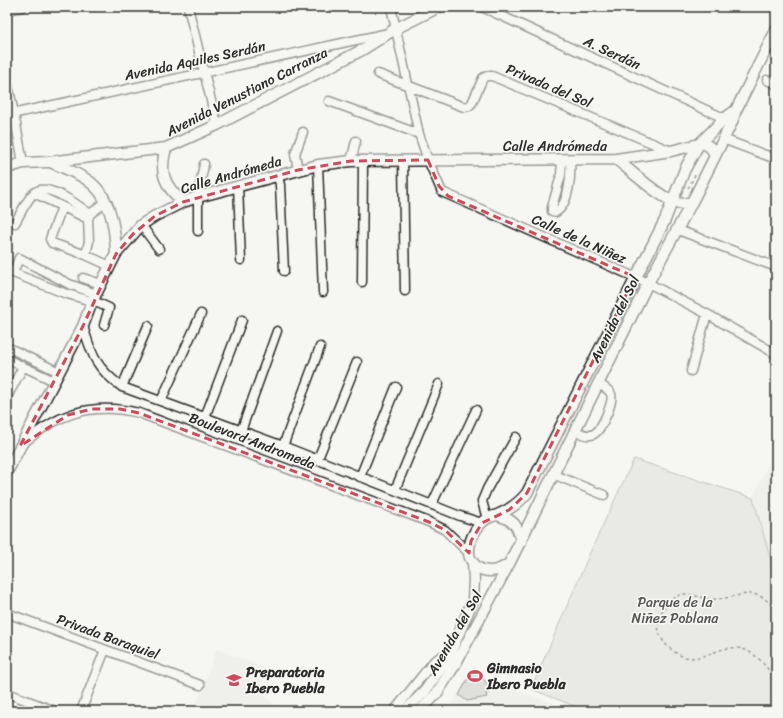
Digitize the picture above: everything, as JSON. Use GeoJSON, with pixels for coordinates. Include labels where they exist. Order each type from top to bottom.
{"type":"FeatureCollection","features":[{"type":"Feature","properties":{"kind":"main road","name":"Avenida Venustiano Carranza"},"geometry":{"type":"LineString","coordinates":[[7,168],[22,163],[48,162],[166,148],[217,125],[362,50],[392,31],[439,7]]}},
{"type":"Feature","properties":{"kind":"main road","name":"Avenida del Sol"},"geometry":{"type":"LineString","coordinates":[[497,515],[518,504],[527,493],[664,220],[684,169],[699,144],[728,120],[736,110],[776,30]]}},
{"type":"Feature","properties":{"kind":"main road","name":"Avenida del Sol"},"geometry":{"type":"LineString","coordinates":[[521,542],[648,283],[678,230],[723,139],[728,120]]}},
{"type":"Feature","properties":{"kind":"main road","name":"Calle Andrómeda"},"geometry":{"type":"LineString","coordinates":[[7,472],[83,326],[94,298],[116,254],[141,225],[183,202],[318,165],[351,161],[616,160],[671,151],[699,144]]}},
{"type":"Feature","properties":{"kind":"main road"},"geometry":{"type":"LineString","coordinates":[[699,144],[705,144],[710,147],[715,154]]}},
{"type":"Feature","properties":{"kind":"main road"},"geometry":{"type":"LineString","coordinates":[[166,148],[163,160],[163,172],[167,184],[173,194],[183,202]]}},
{"type":"Feature","properties":{"kind":"main road","name":"Calle Andrómeda"},"geometry":{"type":"LineString","coordinates":[[616,160],[651,188],[672,201],[679,204],[692,202]]}},
{"type":"Feature","properties":{"kind":"main road"},"geometry":{"type":"LineString","coordinates":[[48,162],[71,170],[88,180],[102,195],[106,202],[115,232],[116,254]]}},
{"type":"Feature","properties":{"kind":"main road"},"geometry":{"type":"LineString","coordinates":[[497,515],[508,518],[516,524],[521,542],[509,564],[500,569],[489,572],[479,569],[473,564],[469,553],[471,541],[484,521],[497,515]]}},
{"type":"Feature","properties":{"kind":"main road","name":"Avenida del Sol"},"geometry":{"type":"LineString","coordinates":[[405,711],[425,691],[449,656],[474,600],[473,564]]}},
{"type":"Feature","properties":{"kind":"main road","name":"Avenida del Sol"},"geometry":{"type":"LineString","coordinates":[[420,711],[437,693],[456,663],[509,564]]}},
{"type":"Feature","properties":{"kind":"street"},"geometry":{"type":"LineString","coordinates":[[7,10],[22,7]]}},
{"type":"Feature","properties":{"kind":"street"},"geometry":{"type":"LineString","coordinates":[[188,7],[217,125]]}},
{"type":"Feature","properties":{"kind":"street","name":"Calle de la Niñez"},"geometry":{"type":"LineString","coordinates":[[391,7],[392,31],[408,86],[419,134],[428,160],[442,192],[448,196],[648,283],[707,314],[776,354]]}},
{"type":"Feature","properties":{"kind":"street","name":"A. Serdán"},"geometry":{"type":"LineString","coordinates":[[482,7],[728,120]]}},
{"type":"Feature","properties":{"kind":"street","name":"Avenida Aquiles Serdán"},"geometry":{"type":"LineString","coordinates":[[11,114],[392,31]]}},
{"type":"Feature","properties":{"kind":"street"},"geometry":{"type":"LineString","coordinates":[[378,74],[408,86]]}},
{"type":"Feature","properties":{"kind":"street","name":"Privada del Sol"},"geometry":{"type":"LineString","coordinates":[[408,86],[464,107],[469,106],[472,103],[483,78],[492,76],[671,151]]}},
{"type":"Feature","properties":{"kind":"street"},"geometry":{"type":"LineString","coordinates":[[767,80],[776,84]]}},
{"type":"Feature","properties":{"kind":"street"},"geometry":{"type":"LineString","coordinates":[[7,81],[11,114],[22,163]]}},
{"type":"Feature","properties":{"kind":"street"},"geometry":{"type":"LineString","coordinates":[[328,101],[419,134]]}},
{"type":"Feature","properties":{"kind":"street"},"geometry":{"type":"LineString","coordinates":[[298,170],[295,154],[303,132]]}},
{"type":"Feature","properties":{"kind":"street"},"geometry":{"type":"LineString","coordinates":[[723,139],[776,159]]}},
{"type":"Feature","properties":{"kind":"street"},"geometry":{"type":"LineString","coordinates":[[351,161],[356,141]]}},
{"type":"Feature","properties":{"kind":"street"},"geometry":{"type":"LineString","coordinates":[[362,282],[363,160]]}},
{"type":"Feature","properties":{"kind":"street"},"geometry":{"type":"LineString","coordinates":[[403,160],[405,291]]}},
{"type":"Feature","properties":{"kind":"street"},"geometry":{"type":"LineString","coordinates":[[566,160],[571,175],[568,190],[562,205],[556,212],[552,211],[552,207],[566,160]]}},
{"type":"Feature","properties":{"kind":"street"},"geometry":{"type":"LineString","coordinates":[[198,230],[198,197],[204,164]]}},
{"type":"Feature","properties":{"kind":"street"},"geometry":{"type":"LineString","coordinates":[[318,165],[323,292]]}},
{"type":"Feature","properties":{"kind":"street"},"geometry":{"type":"LineString","coordinates":[[561,176],[571,175]]}},
{"type":"Feature","properties":{"kind":"street"},"geometry":{"type":"LineString","coordinates":[[278,176],[280,185],[284,271]]}},
{"type":"Feature","properties":{"kind":"street"},"geometry":{"type":"LineString","coordinates":[[238,186],[241,260]]}},
{"type":"Feature","properties":{"kind":"street"},"geometry":{"type":"LineString","coordinates":[[15,223],[34,193],[41,190],[47,190],[72,201],[89,216],[89,241],[86,254]]}},
{"type":"Feature","properties":{"kind":"street"},"geometry":{"type":"LineString","coordinates":[[34,193],[62,207],[89,216]]}},
{"type":"Feature","properties":{"kind":"street"},"geometry":{"type":"LineString","coordinates":[[89,216],[106,202]]}},
{"type":"Feature","properties":{"kind":"street"},"geometry":{"type":"LineString","coordinates":[[62,207],[50,242],[86,254],[110,266]]}},
{"type":"Feature","properties":{"kind":"street"},"geometry":{"type":"LineString","coordinates":[[141,225],[159,249]]}},
{"type":"Feature","properties":{"kind":"street"},"geometry":{"type":"LineString","coordinates":[[678,230],[776,267]]}},
{"type":"Feature","properties":{"kind":"street"},"geometry":{"type":"LineString","coordinates":[[94,298],[64,294],[12,272],[19,258],[60,278],[94,298],[98,303],[109,308],[104,325]]}},
{"type":"Feature","properties":{"kind":"street"},"geometry":{"type":"LineString","coordinates":[[83,278],[101,284]]}},
{"type":"Feature","properties":{"kind":"street"},"geometry":{"type":"LineString","coordinates":[[64,294],[69,284]]}},
{"type":"Feature","properties":{"kind":"street"},"geometry":{"type":"LineString","coordinates":[[161,402],[201,314]]}},
{"type":"Feature","properties":{"kind":"street"},"geometry":{"type":"LineString","coordinates":[[692,371],[707,314]]}},
{"type":"Feature","properties":{"kind":"street"},"geometry":{"type":"LineString","coordinates":[[205,417],[242,320]]}},
{"type":"Feature","properties":{"kind":"street","name":"Boulevard Andromeda"},"geometry":{"type":"LineString","coordinates":[[83,326],[91,353],[98,366],[108,376],[122,386],[161,402],[283,446],[317,461],[460,516],[484,521]]}},
{"type":"Feature","properties":{"kind":"street"},"geometry":{"type":"LineString","coordinates":[[122,386],[148,326]]}},
{"type":"Feature","properties":{"kind":"street"},"geometry":{"type":"LineString","coordinates":[[241,431],[277,331]]}},
{"type":"Feature","properties":{"kind":"street"},"geometry":{"type":"LineString","coordinates":[[7,347],[59,372]]}},
{"type":"Feature","properties":{"kind":"street"},"geometry":{"type":"LineString","coordinates":[[283,446],[320,347]]}},
{"type":"Feature","properties":{"kind":"street"},"geometry":{"type":"LineString","coordinates":[[7,359],[54,381]]}},
{"type":"Feature","properties":{"kind":"street"},"geometry":{"type":"LineString","coordinates":[[317,461],[357,362]]}},
{"type":"Feature","properties":{"kind":"street"},"geometry":{"type":"LineString","coordinates":[[7,397],[22,367]]}},
{"type":"Feature","properties":{"kind":"street"},"geometry":{"type":"LineString","coordinates":[[395,490],[439,384]]}},
{"type":"Feature","properties":{"kind":"street"},"geometry":{"type":"LineString","coordinates":[[576,431],[589,435],[599,430],[611,403],[610,394],[606,388],[599,384]]}},
{"type":"Feature","properties":{"kind":"street"},"geometry":{"type":"LineString","coordinates":[[360,477],[396,387]]}},
{"type":"Feature","properties":{"kind":"street","name":"Boulevard Andromeda"},"geometry":{"type":"LineString","coordinates":[[20,446],[47,425],[68,415],[92,409],[120,409],[139,413],[429,522],[445,530],[469,553]]}},
{"type":"Feature","properties":{"kind":"street"},"geometry":{"type":"LineString","coordinates":[[432,504],[476,410]]}},
{"type":"Feature","properties":{"kind":"street"},"geometry":{"type":"LineString","coordinates":[[484,521],[482,501],[487,489],[516,437]]}},
{"type":"Feature","properties":{"kind":"street"},"geometry":{"type":"LineString","coordinates":[[555,475],[604,495]]}},
{"type":"Feature","properties":{"kind":"street","name":"Privada Baraquiel"},"geometry":{"type":"LineString","coordinates":[[7,613],[200,686]]}},
{"type":"Feature","properties":{"kind":"street"},"geometry":{"type":"LineString","coordinates":[[81,711],[104,650]]}},
{"type":"Feature","properties":{"kind":"street"},"geometry":{"type":"LineString","coordinates":[[394,711],[434,661],[442,656],[449,656]]}},
{"type":"Feature","properties":{"kind":"street"},"geometry":{"type":"LineString","coordinates":[[7,693],[55,711]]}},
{"type":"Feature","properties":{"kind":"path"},"geometry":{"type":"LineString","coordinates":[[776,610],[763,597],[756,594],[742,594],[714,599],[685,594],[676,596],[668,602],[663,609],[658,625],[659,634],[664,643],[679,656],[696,658],[726,649],[739,648],[751,653],[768,668],[776,681]]}},
{"type":"Feature","properties":{"kind":"highlighted area"},"geometry":{"type":"Polygon","coordinates":[[[428,160],[439,186],[448,196],[635,277],[527,493],[509,510],[482,523],[471,541],[469,553],[445,530],[429,522],[139,413],[120,409],[92,409],[68,415],[20,446],[83,326],[116,254],[133,234],[155,216],[183,202],[298,170],[351,161],[428,160]]]}},
{"type":"Feature","properties":{"kind":"shaded area"},"geometry":{"type":"Polygon","coordinates":[[[776,446],[776,578],[753,498],[776,446]]]}},
{"type":"Feature","properties":{"kind":"shaded area","name":"Preparatoria Ibero Puebla"},"geometry":{"type":"Polygon","coordinates":[[[217,649],[267,669],[259,691],[281,711],[193,711],[217,649]]]}},
{"type":"Feature","properties":{"kind":"shaded area"},"geometry":{"type":"Polygon","coordinates":[[[470,672],[560,706],[573,711],[448,711],[470,672]]]}},
{"type":"Feature","properties":{"kind":"green space","name":"Parque de la Niñez Poblana"},"geometry":{"type":"Polygon","coordinates":[[[634,459],[753,498],[776,578],[776,711],[587,711],[531,689],[593,546],[634,459]]]}},
{"type":"Feature","properties":{"kind":"green space"},"geometry":{"type":"Polygon","coordinates":[[[560,706],[561,711],[510,711],[560,706]]]}},
{"type":"Feature","properties":{"kind":"building","name":"Gimnasio Ibero Puebla"},"geometry":{"type":"Polygon","coordinates":[[[474,668],[488,685],[490,692],[486,693],[487,697],[467,701],[459,695],[474,668]]]}},
{"type":"Feature","properties":{"kind":"place","name":"Gimnasio Ibero Puebla"},"geometry":{"type":"Point","coordinates":[475,676]}},
{"type":"Feature","properties":{"kind":"place","name":"Preparatoria Ibero Puebla"},"geometry":{"type":"Point","coordinates":[234,680]}}]}
